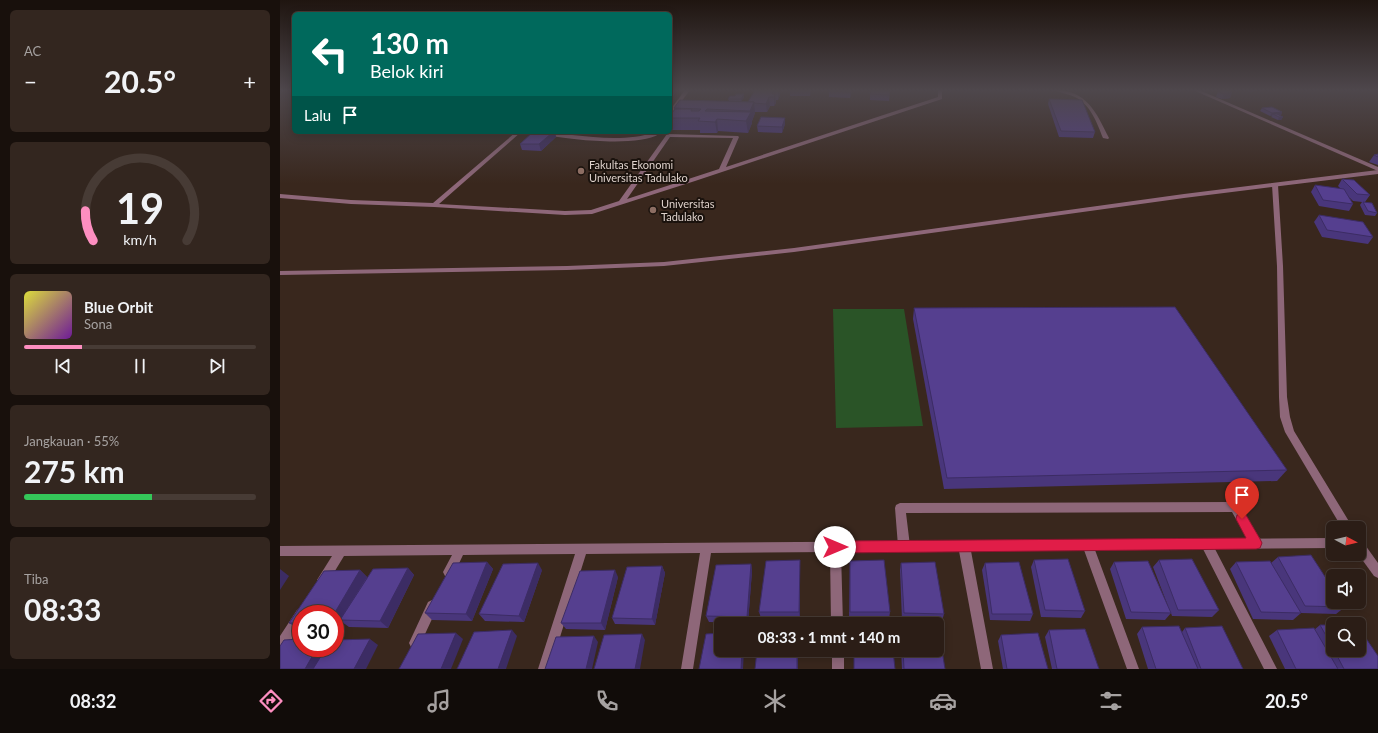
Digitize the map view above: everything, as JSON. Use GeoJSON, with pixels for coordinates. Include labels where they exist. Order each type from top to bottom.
{"type":"FeatureCollection","features":[{"type":"Feature","properties":{"kind":"street"},"geometry":{"type":"LineString","coordinates":[[280,196],[351,202],[434,205],[565,213],[592,212],[870,121]]}},
{"type":"Feature","properties":{"kind":"street"},"geometry":{"type":"LineString","coordinates":[[1097,121],[1106,138]]}},
{"type":"Feature","properties":{"kind":"street"},"geometry":{"type":"LineString","coordinates":[[1267,121],[1378,169]]}},
{"type":"Feature","properties":{"kind":"street"},"geometry":{"type":"LineString","coordinates":[[434,205],[517,134]]}},
{"type":"Feature","properties":{"kind":"street"},"geometry":{"type":"LineString","coordinates":[[549,134],[631,140],[649,137],[654,134]]}},
{"type":"Feature","properties":{"kind":"street"},"geometry":{"type":"LineString","coordinates":[[662,134],[736,137],[722,170]]}},
{"type":"Feature","properties":{"kind":"street"},"geometry":{"type":"LineString","coordinates":[[622,202],[669,135]]}},
{"type":"Feature","properties":{"kind":"street"},"geometry":{"type":"LineString","coordinates":[[280,273],[559,268],[664,264],[794,250],[1184,196],[1378,172]]}},
{"type":"Feature","properties":{"kind":"street"},"geometry":{"type":"LineString","coordinates":[[1275,185],[1280,266],[1283,397],[1286,417],[1290,432],[1344,521]]}},
{"type":"Feature","properties":{"kind":"street"},"geometry":{"type":"LineString","coordinates":[[904,546],[900,508],[1235,507],[1256,543]]}},
{"type":"Feature","properties":{"kind":"street"},"geometry":{"type":"LineString","coordinates":[[280,551],[1326,543]]}},
{"type":"Feature","properties":{"kind":"street"},"geometry":{"type":"LineString","coordinates":[[1206,544],[1271,669]]}},
{"type":"Feature","properties":{"kind":"street"},"geometry":{"type":"LineString","coordinates":[[1088,545],[1133,669]]}},
{"type":"Feature","properties":{"kind":"street"},"geometry":{"type":"LineString","coordinates":[[964,546],[988,669]]}},
{"type":"Feature","properties":{"kind":"street"},"geometry":{"type":"LineString","coordinates":[[835,547],[837,617]]}},
{"type":"Feature","properties":{"kind":"street"},"geometry":{"type":"LineString","coordinates":[[688,669],[706,548]]}},
{"type":"Feature","properties":{"kind":"street"},"geometry":{"type":"LineString","coordinates":[[544,669],[582,549]]}},
{"type":"Feature","properties":{"kind":"street"},"geometry":{"type":"LineString","coordinates":[[443,585],[460,550]]}},
{"type":"Feature","properties":{"kind":"street"},"geometry":{"type":"LineString","coordinates":[[317,589],[341,551]]}},
{"type":"Feature","properties":{"kind":"street"},"geometry":{"type":"LineString","coordinates":[[1366,556],[1378,572]]}},
{"type":"Feature","properties":{"kind":"street"},"geometry":{"type":"LineString","coordinates":[[409,655],[436,599]]}},
{"type":"Feature","properties":{"kind":"street"},"geometry":{"type":"LineString","coordinates":[[307,605],[309,601]]}},
{"type":"Feature","properties":{"kind":"street"},"geometry":{"type":"LineString","coordinates":[[280,647],[292,628]]}},
{"type":"Feature","properties":{"kind":"street"},"geometry":{"type":"LineString","coordinates":[[838,657],[838,669]]}},
{"type":"Feature","properties":{"kind":"green space"},"geometry":{"type":"Polygon","coordinates":[[[833,309],[904,309],[923,426],[836,428],[833,309]]]}},
{"type":"Feature","properties":{"kind":"building"},"geometry":{"type":"Polygon","coordinates":[[[759,121],[784,121],[782,127],[757,126],[759,121]]]}},
{"type":"Feature","properties":{"kind":"building"},"geometry":{"type":"Polygon","coordinates":[[[1057,121],[1091,121],[1095,132],[1061,131],[1057,121]]]}},
{"type":"Feature","properties":{"kind":"building"},"geometry":{"type":"Polygon","coordinates":[[[531,134],[551,134],[539,144],[520,144],[531,134]]]}},
{"type":"Feature","properties":{"kind":"building"},"geometry":{"type":"Polygon","coordinates":[[[1342,179],[1354,180],[1370,195],[1357,194],[1342,179]]]}},
{"type":"Feature","properties":{"kind":"building"},"geometry":{"type":"Polygon","coordinates":[[[1315,185],[1344,189],[1353,204],[1323,200],[1315,185]]]}},
{"type":"Feature","properties":{"kind":"building"},"geometry":{"type":"Polygon","coordinates":[[[1363,202],[1372,203],[1377,213],[1368,211],[1363,202]]]}},
{"type":"Feature","properties":{"kind":"building"},"geometry":{"type":"Polygon","coordinates":[[[1319,215],[1363,222],[1373,237],[1327,230],[1319,215]]]}},
{"type":"Feature","properties":{"kind":"building"},"geometry":{"type":"Polygon","coordinates":[[[1175,307],[1287,470],[947,478],[914,308],[1175,307]]]}},
{"type":"Feature","properties":{"kind":"building"},"geometry":{"type":"Polygon","coordinates":[[[1311,555],[1326,578],[1326,607],[1305,606],[1278,557],[1311,555]]]}},
{"type":"Feature","properties":{"kind":"building"},"geometry":{"type":"Polygon","coordinates":[[[1068,559],[1085,611],[1045,610],[1034,560],[1068,559]]]}},
{"type":"Feature","properties":{"kind":"building"},"geometry":{"type":"Polygon","coordinates":[[[1192,559],[1219,610],[1178,610],[1159,560],[1192,559]]]}},
{"type":"Feature","properties":{"kind":"building"},"geometry":{"type":"Polygon","coordinates":[[[800,560],[799,612],[759,612],[766,561],[800,560]]]}},
{"type":"Feature","properties":{"kind":"building"},"geometry":{"type":"Polygon","coordinates":[[[884,560],[890,612],[850,612],[850,561],[884,560]]]}},
{"type":"Feature","properties":{"kind":"building"},"geometry":{"type":"Polygon","coordinates":[[[1148,561],[1171,613],[1131,612],[1114,562],[1148,561]]]}},
{"type":"Feature","properties":{"kind":"building"},"geometry":{"type":"Polygon","coordinates":[[[1270,561],[1301,613],[1261,612],[1236,562],[1270,561]]]}},
{"type":"Feature","properties":{"kind":"building"},"geometry":{"type":"Polygon","coordinates":[[[487,562],[466,614],[425,613],[453,563],[487,562]]]}},
{"type":"Feature","properties":{"kind":"building"},"geometry":{"type":"Polygon","coordinates":[[[935,562],[944,614],[904,613],[901,563],[935,562]]]}},
{"type":"Feature","properties":{"kind":"building"},"geometry":{"type":"Polygon","coordinates":[[[1019,562],[1033,614],[992,614],[985,563],[1019,562]]]}},
{"type":"Feature","properties":{"kind":"building"},"geometry":{"type":"Polygon","coordinates":[[[538,563],[519,616],[479,614],[503,564],[538,563]]]}},
{"type":"Feature","properties":{"kind":"building"},"geometry":{"type":"Polygon","coordinates":[[[751,564],[747,617],[706,616],[716,565],[751,564]]]}},
{"type":"Feature","properties":{"kind":"building"},"geometry":{"type":"Polygon","coordinates":[[[662,566],[652,619],[612,618],[627,567],[662,566]]]}},
{"type":"Feature","properties":{"kind":"building"},"geometry":{"type":"Polygon","coordinates":[[[408,568],[380,621],[344,620],[344,614],[373,569],[408,568]]]}},
{"type":"Feature","properties":{"kind":"building"},"geometry":{"type":"Polygon","coordinates":[[[360,570],[339,605],[301,605],[324,571],[360,570]]]}},
{"type":"Feature","properties":{"kind":"building"},"geometry":{"type":"Polygon","coordinates":[[[615,570],[601,623],[561,623],[580,571],[615,570]]]}},
{"type":"Feature","properties":{"kind":"building"},"geometry":{"type":"Polygon","coordinates":[[[1320,625],[1326,625],[1326,636],[1320,625]]]}},
{"type":"Feature","properties":{"kind":"building"},"geometry":{"type":"Polygon","coordinates":[[[1179,626],[1198,669],[1156,669],[1142,627],[1179,626]]]}},
{"type":"Feature","properties":{"kind":"building"},"geometry":{"type":"Polygon","coordinates":[[[1222,626],[1243,669],[1201,669],[1185,628],[1222,626]]]}},
{"type":"Feature","properties":{"kind":"building"},"geometry":{"type":"Polygon","coordinates":[[[1314,628],[1326,648],[1326,657],[1331,657],[1338,669],[1296,669],[1277,630],[1314,628]]]}},
{"type":"Feature","properties":{"kind":"building"},"geometry":{"type":"Polygon","coordinates":[[[1085,629],[1099,669],[1057,669],[1049,630],[1085,629]]]}},
{"type":"Feature","properties":{"kind":"building"},"geometry":{"type":"Polygon","coordinates":[[[512,630],[498,669],[457,669],[474,632],[512,630]]]}},
{"type":"Feature","properties":{"kind":"building"},"geometry":{"type":"Polygon","coordinates":[[[456,633],[441,669],[399,669],[418,634],[456,633]]]}},
{"type":"Feature","properties":{"kind":"building"},"geometry":{"type":"Polygon","coordinates":[[[714,633],[714,657],[742,657],[741,669],[699,669],[706,634],[714,633]]]}},
{"type":"Feature","properties":{"kind":"building"},"geometry":{"type":"Polygon","coordinates":[[[1038,633],[1048,669],[1007,669],[1001,635],[1038,633]]]}},
{"type":"Feature","properties":{"kind":"building"},"geometry":{"type":"Polygon","coordinates":[[[642,634],[635,669],[594,669],[604,635],[642,634]]]}},
{"type":"Feature","properties":{"kind":"building"},"geometry":{"type":"Polygon","coordinates":[[[594,636],[586,669],[545,669],[556,637],[594,636]]]}},
{"type":"Feature","properties":{"kind":"building"},"geometry":{"type":"Polygon","coordinates":[[[1366,638],[1378,656],[1378,669],[1344,669],[1338,657],[1366,657],[1366,638]]]}},
{"type":"Feature","properties":{"kind":"building"},"geometry":{"type":"Polygon","coordinates":[[[370,639],[354,669],[313,669],[320,657],[344,657],[344,640],[370,639]]]}},
{"type":"Feature","properties":{"kind":"building"},"geometry":{"type":"Polygon","coordinates":[[[284,640],[292,640],[292,657],[312,657],[305,669],[280,669],[280,646],[284,640]]]}},
{"type":"Feature","properties":{"kind":"building"},"geometry":{"type":"Polygon","coordinates":[[[756,657],[797,657],[797,669],[755,669],[756,657]]]}},
{"type":"Feature","properties":{"kind":"building"},"geometry":{"type":"Polygon","coordinates":[[[854,657],[894,657],[895,669],[854,669],[854,657]]]}},
{"type":"Feature","properties":{"kind":"building"},"geometry":{"type":"Polygon","coordinates":[[[903,657],[943,657],[945,669],[904,669],[903,657]]]}},
{"type":"Feature","properties":{"kind":"place","name":"Fakultas Ekonomi Universitas Tadulako"},"geometry":{"type":"Point","coordinates":[581,171]}},
{"type":"Feature","properties":{"kind":"place","name":"Universitas Tadulako"},"geometry":{"type":"Point","coordinates":[653,210]}},
{"type":"Feature","properties":{"kind":"route"},"geometry":{"type":"LineString","coordinates":[[835,547],[1256,543],[1242,519]]}}]}
